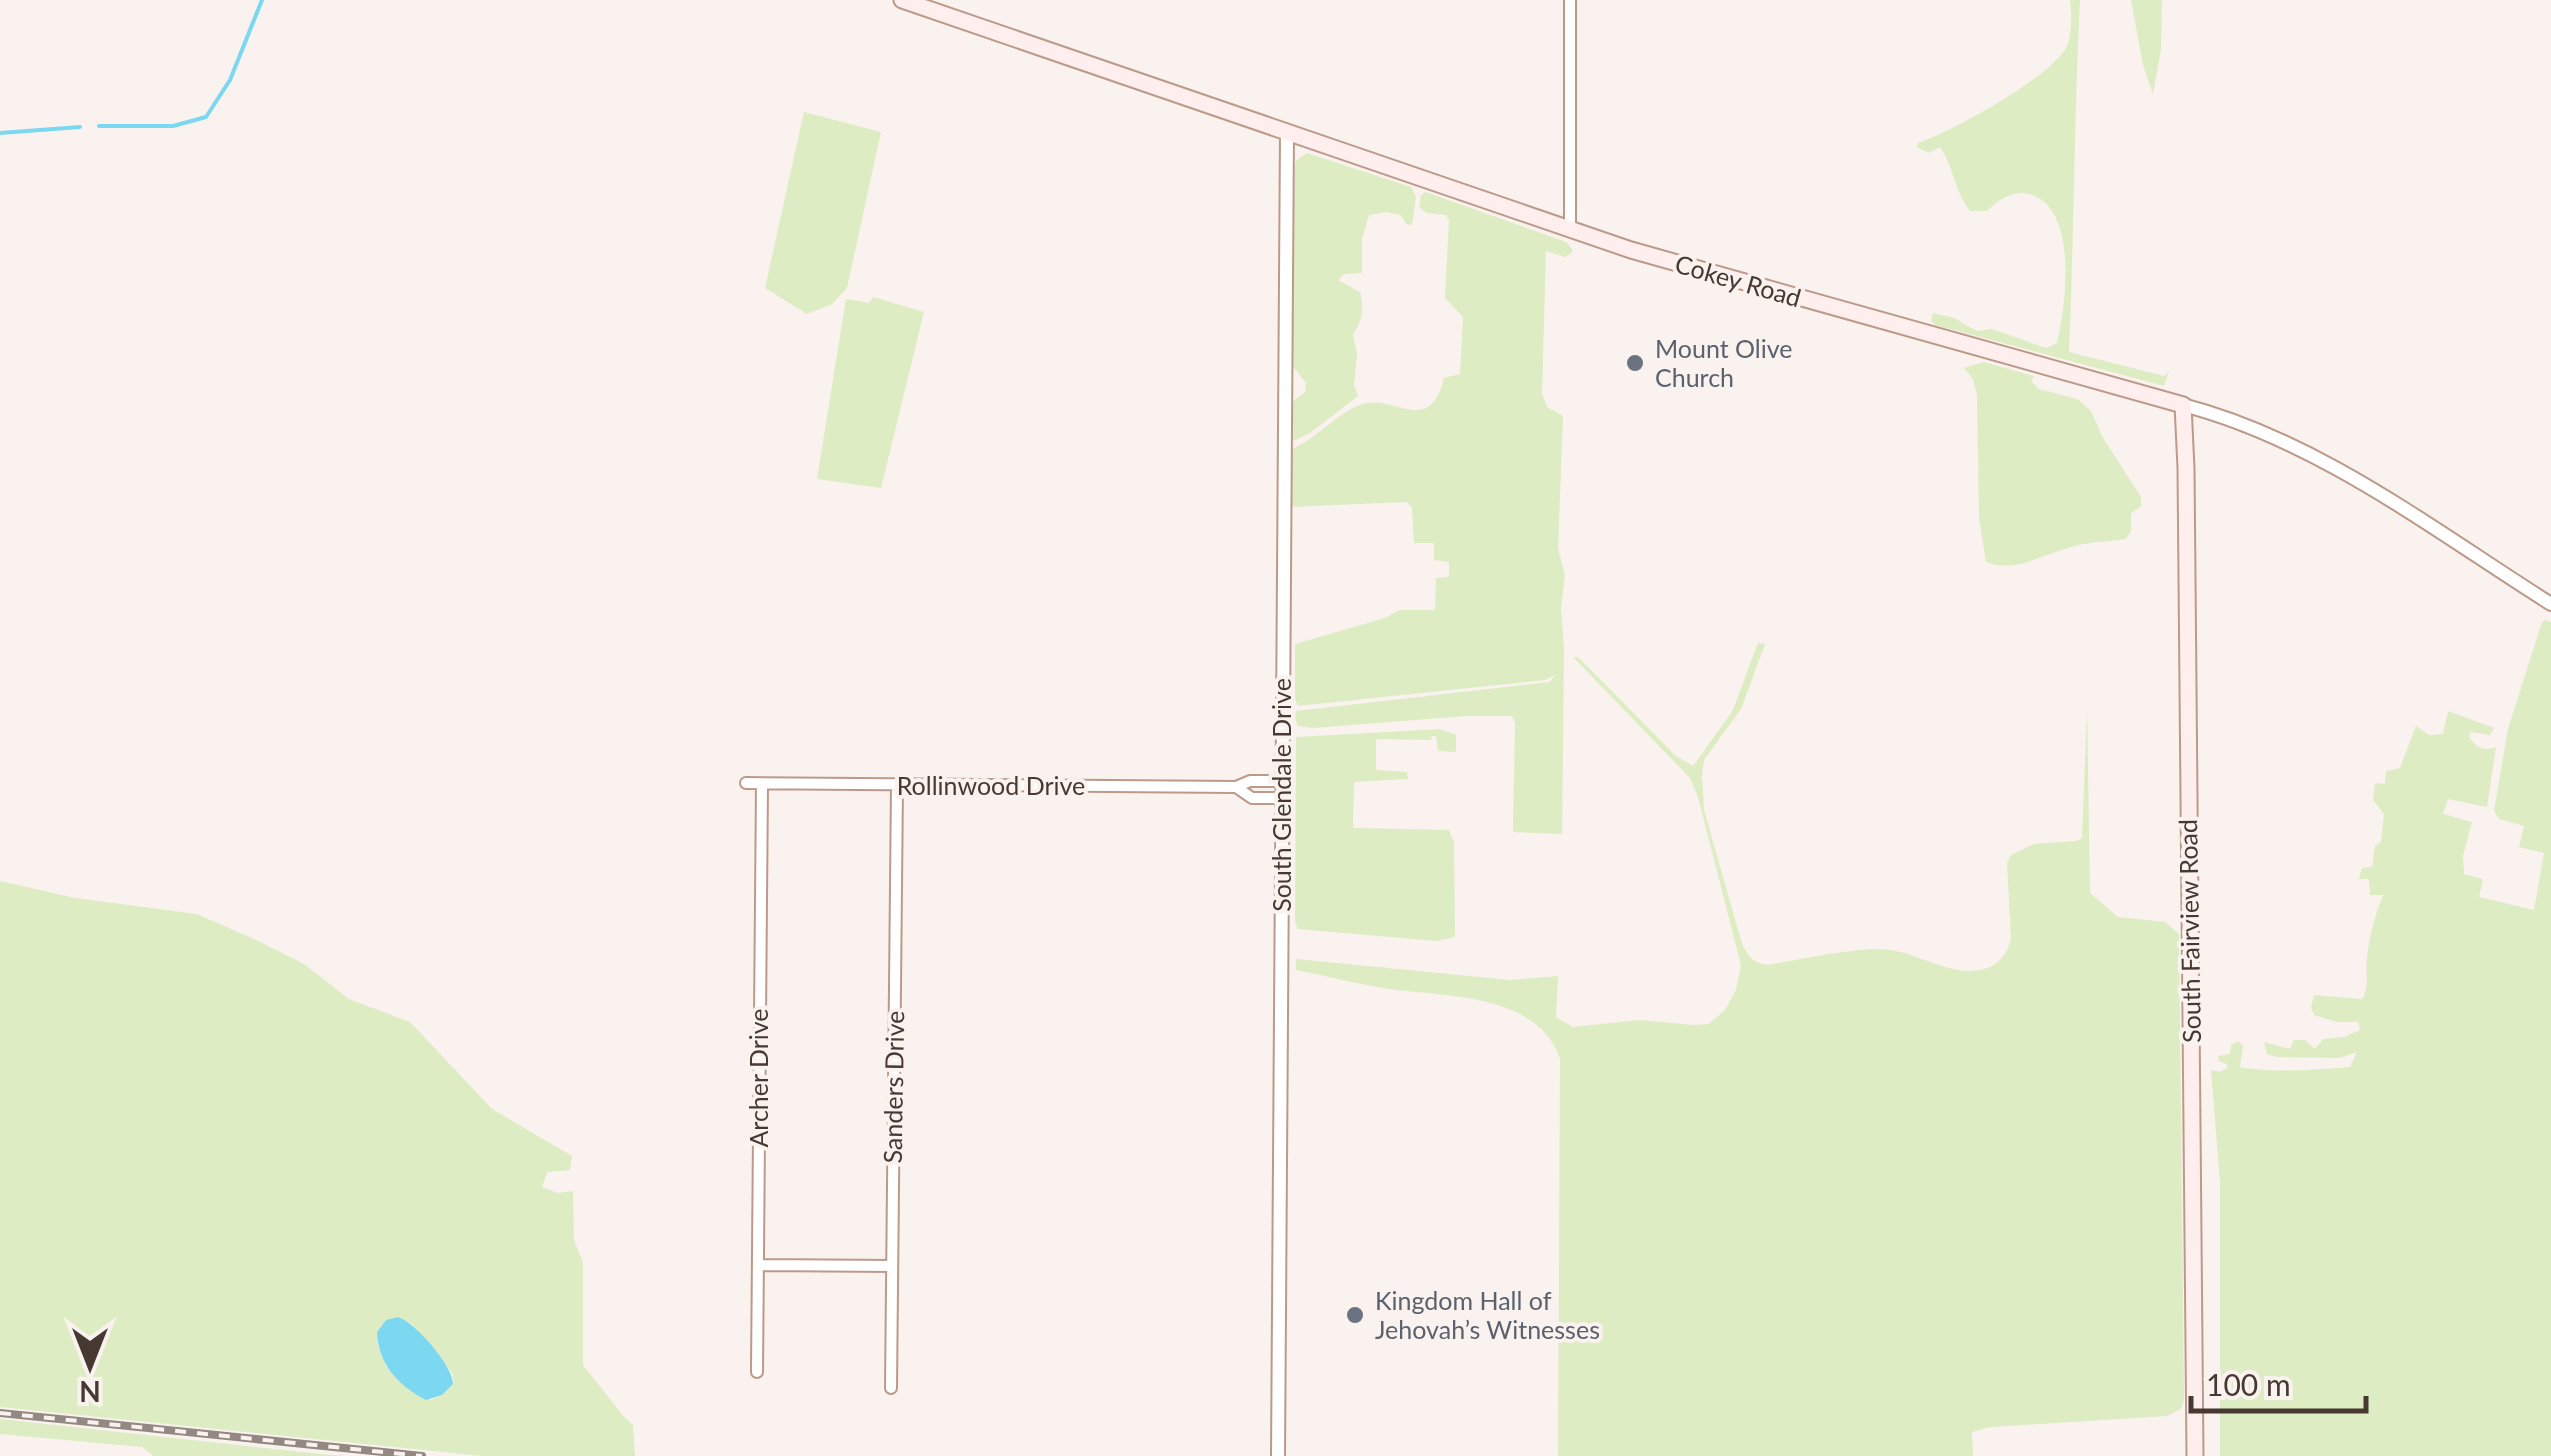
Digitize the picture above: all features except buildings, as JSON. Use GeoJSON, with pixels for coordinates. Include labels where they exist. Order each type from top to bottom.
{"type":"FeatureCollection","features":[{"type":"Feature","properties":{"kind":"main road","name":"Cokey Road"},"geometry":{"type":"LineString","coordinates":[[902,0],[1570,231],[2183,406]]}},
{"type":"Feature","properties":{"kind":"main road","name":"South Fairview Road"},"geometry":{"type":"LineString","coordinates":[[2183,406],[2195,1456]]}},
{"type":"Feature","properties":{"kind":"street"},"geometry":{"type":"LineString","coordinates":[[1570,0],[1570,231]]}},
{"type":"Feature","properties":{"kind":"street","name":"South Glendale Drive"},"geometry":{"type":"LineString","coordinates":[[1278,1456],[1287,134]]}},
{"type":"Feature","properties":{"kind":"street","name":"Cokey Road"},"geometry":{"type":"LineString","coordinates":[[2183,406],[2232,420],[2308,454],[2551,604]]}},
{"type":"Feature","properties":{"kind":"street","name":"Rollinwood Drive"},"geometry":{"type":"LineString","coordinates":[[746,784],[1236,787],[1250,781],[1282,781]]}},
{"type":"Feature","properties":{"kind":"street","name":"Archer Drive"},"geometry":{"type":"LineString","coordinates":[[757,1372],[762,784]]}},
{"type":"Feature","properties":{"kind":"street","name":"Sanders Drive"},"geometry":{"type":"LineString","coordinates":[[891,1388],[897,786]]}},
{"type":"Feature","properties":{"kind":"street","name":"Rollinwood Drive"},"geometry":{"type":"LineString","coordinates":[[1236,787],[1252,798],[1282,798]]}},
{"type":"Feature","properties":{"kind":"street"},"geometry":{"type":"LineString","coordinates":[[758,1265],[892,1266]]}},
{"type":"Feature","properties":{"kind":"green space"},"geometry":{"type":"Polygon","coordinates":[[[2070,0],[2080,0],[2069,352],[2164,376],[2169,371],[2164,386],[1931,321],[1933,313],[1954,318],[1977,331],[1992,329],[2046,348],[2057,343],[2065,259],[2056,217],[2045,203],[2023,193],[2006,197],[1987,211],[1970,211],[1940,147],[1929,153],[1917,147],[1918,143],[1999,102],[2058,58],[2070,36],[2070,0]]]}},
{"type":"Feature","properties":{"kind":"green space"},"geometry":{"type":"Polygon","coordinates":[[[2131,0],[2162,0],[2161,49],[2153,94],[2143,65],[2131,0]]]}},
{"type":"Feature","properties":{"kind":"green space"},"geometry":{"type":"Polygon","coordinates":[[[804,112],[881,132],[847,288],[832,304],[807,314],[765,288],[804,112]]]}},
{"type":"Feature","properties":{"kind":"green space"},"geometry":{"type":"Polygon","coordinates":[[[1307,153],[1411,187],[1416,197],[1412,225],[1406,224],[1401,215],[1369,215],[1362,239],[1362,273],[1344,274],[1338,280],[1360,292],[1361,319],[1353,334],[1357,354],[1354,385],[1358,396],[1310,433],[1293,441],[1291,403],[1305,392],[1306,383],[1291,364],[1295,167],[1296,161],[1307,153]]]}},
{"type":"Feature","properties":{"kind":"green space"},"geometry":{"type":"Polygon","coordinates":[[[1426,192],[1566,242],[1572,249],[1565,257],[1546,251],[1542,393],[1547,407],[1563,416],[1558,549],[1565,575],[1561,608],[1562,834],[1513,832],[1512,716],[1312,728],[1298,726],[1295,719],[1296,711],[1550,682],[1555,675],[1545,680],[1298,706],[1295,699],[1295,644],[1400,610],[1435,610],[1436,578],[1449,577],[1449,562],[1434,560],[1434,543],[1414,543],[1412,508],[1407,502],[1290,507],[1292,449],[1360,405],[1385,404],[1409,410],[1429,406],[1444,378],[1460,374],[1463,317],[1445,298],[1449,220],[1446,215],[1427,213],[1419,207],[1421,195],[1426,192]]]}},
{"type":"Feature","properties":{"kind":"green space"},"geometry":{"type":"Polygon","coordinates":[[[873,297],[924,312],[881,488],[817,479],[846,299],[869,303],[873,297]]]}},
{"type":"Feature","properties":{"kind":"green space"},"geometry":{"type":"Polygon","coordinates":[[[1984,362],[2034,376],[2031,381],[2039,389],[2077,399],[2091,411],[2103,438],[2141,497],[2141,507],[2131,513],[2131,531],[2126,539],[2078,545],[2018,564],[1986,562],[1979,518],[1977,395],[1973,379],[1964,368],[1984,362]]]}},
{"type":"Feature","properties":{"kind":"green space"},"geometry":{"type":"Polygon","coordinates":[[[2545,620],[2551,622],[2551,1456],[2220,1456],[2220,1182],[2211,1070],[2220,1072],[2227,1068],[2218,1056],[2230,1054],[2231,1045],[2238,1041],[2243,1046],[2240,1067],[2350,1067],[2357,1052],[2340,1058],[2277,1057],[2267,1054],[2264,1042],[2290,1049],[2294,1040],[2305,1040],[2315,1049],[2323,1039],[2344,1037],[2360,1030],[2358,1022],[2337,1022],[2314,1015],[2311,1007],[2314,995],[2362,999],[2364,994],[2369,943],[2383,895],[2370,895],[2369,879],[2359,879],[2362,868],[2372,867],[2375,846],[2381,842],[2384,814],[2373,800],[2375,783],[2385,784],[2386,771],[2400,768],[2416,726],[2429,735],[2443,734],[2448,711],[2494,728],[2490,735],[2471,732],[2469,736],[2480,748],[2496,747],[2487,807],[2448,799],[2443,814],[2472,822],[2463,856],[2464,874],[2483,879],[2479,897],[2534,910],[2544,853],[2519,847],[2524,826],[2499,819],[2494,811],[2508,729],[2545,620]]]}},
{"type":"Feature","properties":{"kind":"green space"},"geometry":{"type":"Polygon","coordinates":[[[1758,643],[1765,644],[1741,709],[1704,760],[1702,776],[1704,810],[1742,944],[1752,958],[1767,965],[1877,949],[1901,952],[1958,970],[1980,970],[1996,963],[2011,939],[2007,863],[2011,855],[2034,844],[2082,838],[2087,708],[2090,893],[2118,917],[2165,922],[2179,934],[2184,1400],[2181,1409],[2167,1416],[1990,1427],[1972,1432],[1973,1456],[1558,1456],[1560,1058],[1548,1037],[1511,1010],[1462,997],[1389,989],[1296,970],[1296,959],[1510,980],[1558,976],[1556,1017],[1573,1027],[1639,1020],[1709,1024],[1725,1010],[1736,990],[1741,965],[1698,797],[1690,778],[1573,657],[1578,657],[1676,756],[1693,766],[1732,712],[1758,643]]]}},
{"type":"Feature","properties":{"kind":"green space"},"geometry":{"type":"Polygon","coordinates":[[[1440,729],[1456,735],[1456,752],[1438,751],[1436,736],[1431,740],[1376,739],[1376,770],[1407,772],[1408,779],[1354,782],[1353,828],[1449,830],[1454,843],[1455,937],[1436,941],[1298,929],[1296,737],[1440,729]]]}},
{"type":"Feature","properties":{"kind":"green space"},"geometry":{"type":"Polygon","coordinates":[[[0,881],[75,898],[197,914],[256,940],[304,964],[349,999],[410,1022],[492,1109],[572,1156],[570,1170],[547,1172],[542,1187],[558,1193],[573,1191],[574,1240],[583,1262],[583,1365],[633,1425],[635,1456],[482,1456],[0,1407],[0,881]],[[398,1317],[386,1320],[377,1332],[381,1356],[393,1375],[431,1400],[454,1382],[452,1373],[412,1324],[398,1317]]]}},
{"type":"Feature","properties":{"kind":"green space"},"geometry":{"type":"Polygon","coordinates":[[[0,1419],[347,1456],[154,1456],[142,1447],[0,1434],[0,1419]]]}},
{"type":"Feature","properties":{"kind":"water"},"geometry":{"type":"Polygon","coordinates":[[[398,1317],[423,1336],[447,1367],[453,1384],[442,1395],[426,1400],[399,1381],[386,1364],[377,1332],[386,1320],[398,1317]]]}},
{"type":"Feature","properties":{"kind":"waterway"},"geometry":{"type":"LineString","coordinates":[[99,126],[173,126],[206,117],[230,80],[262,0]]}},
{"type":"Feature","properties":{"kind":"waterway"},"geometry":{"type":"LineString","coordinates":[[0,133],[80,127]]}},
{"type":"Feature","properties":{"kind":"railway"},"geometry":{"type":"LineString","coordinates":[[0,1413],[422,1456]]}},
{"type":"Feature","properties":{"kind":"place","name":"Mount Olive Church"},"geometry":{"type":"Point","coordinates":[1635,363]}},
{"type":"Feature","properties":{"kind":"place","name":"Kingdom Hall of Jehovah’s Witnesses"},"geometry":{"type":"Point","coordinates":[1355,1315]}}]}
